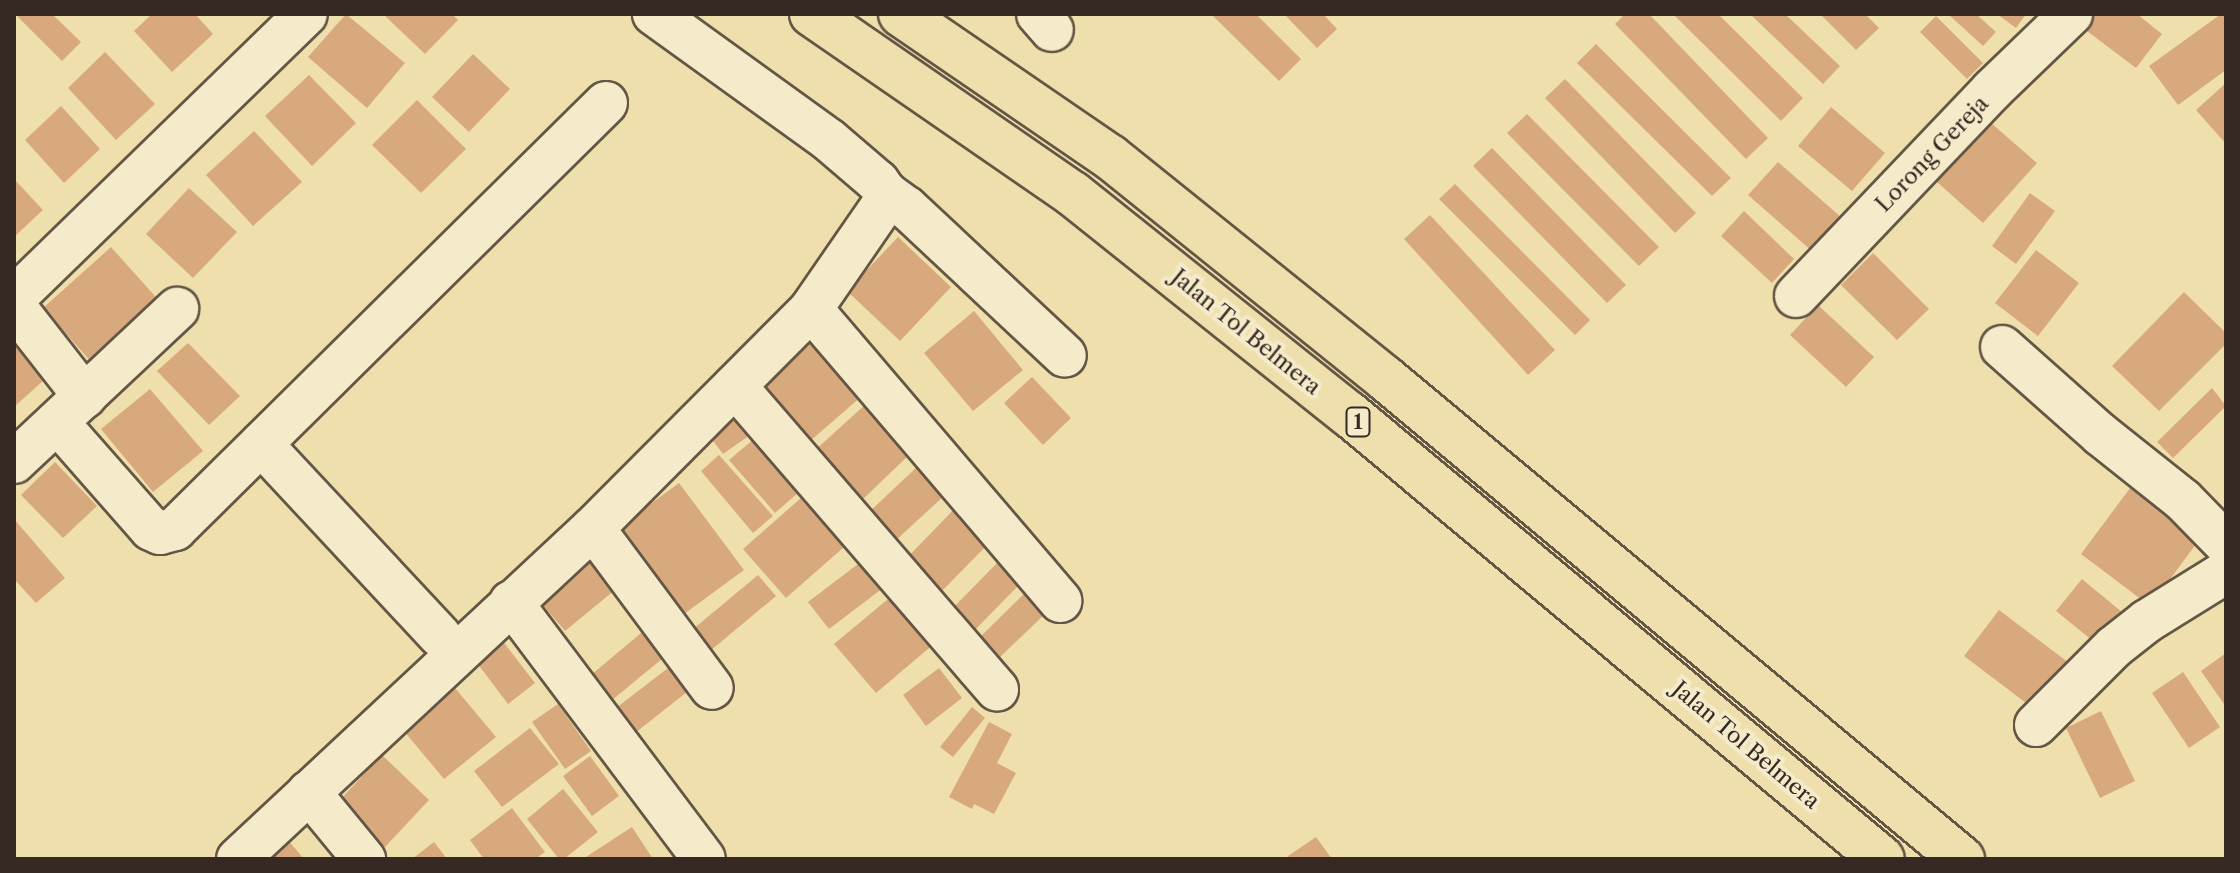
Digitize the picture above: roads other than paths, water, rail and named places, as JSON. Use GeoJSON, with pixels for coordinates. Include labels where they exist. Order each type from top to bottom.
{"type":"FeatureCollection","features":[{"type":"Feature","properties":{"kind":"highway","name":"Jalan Tol Belmera"},"geometry":{"type":"LineString","coordinates":[[812,14],[1073,194],[1349,414],[1882,859]]}},
{"type":"Feature","properties":{"kind":"highway","name":"1"},"geometry":{"type":"LineString","coordinates":[[901,14],[1110,157],[1386,379],[1962,859]]}},
{"type":"Feature","properties":{"kind":"street"},"geometry":{"type":"LineString","coordinates":[[14,298],[306,14]]}},
{"type":"Feature","properties":{"kind":"street"},"geometry":{"type":"LineString","coordinates":[[654,14],[829,140],[886,193],[907,208],[1065,356]]}},
{"type":"Feature","properties":{"kind":"street","name":"Lorong Gereja"},"geometry":{"type":"LineString","coordinates":[[1796,296],[1992,90],[2071,14]]}},
{"type":"Feature","properties":{"kind":"street"},"geometry":{"type":"LineString","coordinates":[[14,306],[71,409],[151,529],[160,533],[175,529],[606,103]]}},
{"type":"Feature","properties":{"kind":"street"},"geometry":{"type":"LineString","coordinates":[[238,859],[593,528],[811,309],[870,226],[886,193]]}},
{"type":"Feature","properties":{"kind":"street"},"geometry":{"type":"LineString","coordinates":[[14,462],[177,309]]}},
{"type":"Feature","properties":{"kind":"street"},"geometry":{"type":"LineString","coordinates":[[811,309],[1060,601]]}},
{"type":"Feature","properties":{"kind":"street"},"geometry":{"type":"LineString","coordinates":[[2002,347],[2183,500],[2226,544]]}},
{"type":"Feature","properties":{"kind":"street"},"geometry":{"type":"LineString","coordinates":[[735,386],[997,689]]}},
{"type":"Feature","properties":{"kind":"street"},"geometry":{"type":"LineString","coordinates":[[261,444],[440,636]]}},
{"type":"Feature","properties":{"kind":"street"},"geometry":{"type":"LineString","coordinates":[[593,528],[712,688]]}},
{"type":"Feature","properties":{"kind":"street"},"geometry":{"type":"LineString","coordinates":[[2036,725],[2125,639],[2226,572]]}},
{"type":"Feature","properties":{"kind":"street"},"geometry":{"type":"LineString","coordinates":[[511,602],[704,859]]}},
{"type":"Feature","properties":{"kind":"street"},"geometry":{"type":"LineString","coordinates":[[309,792],[364,859]]}}]}
